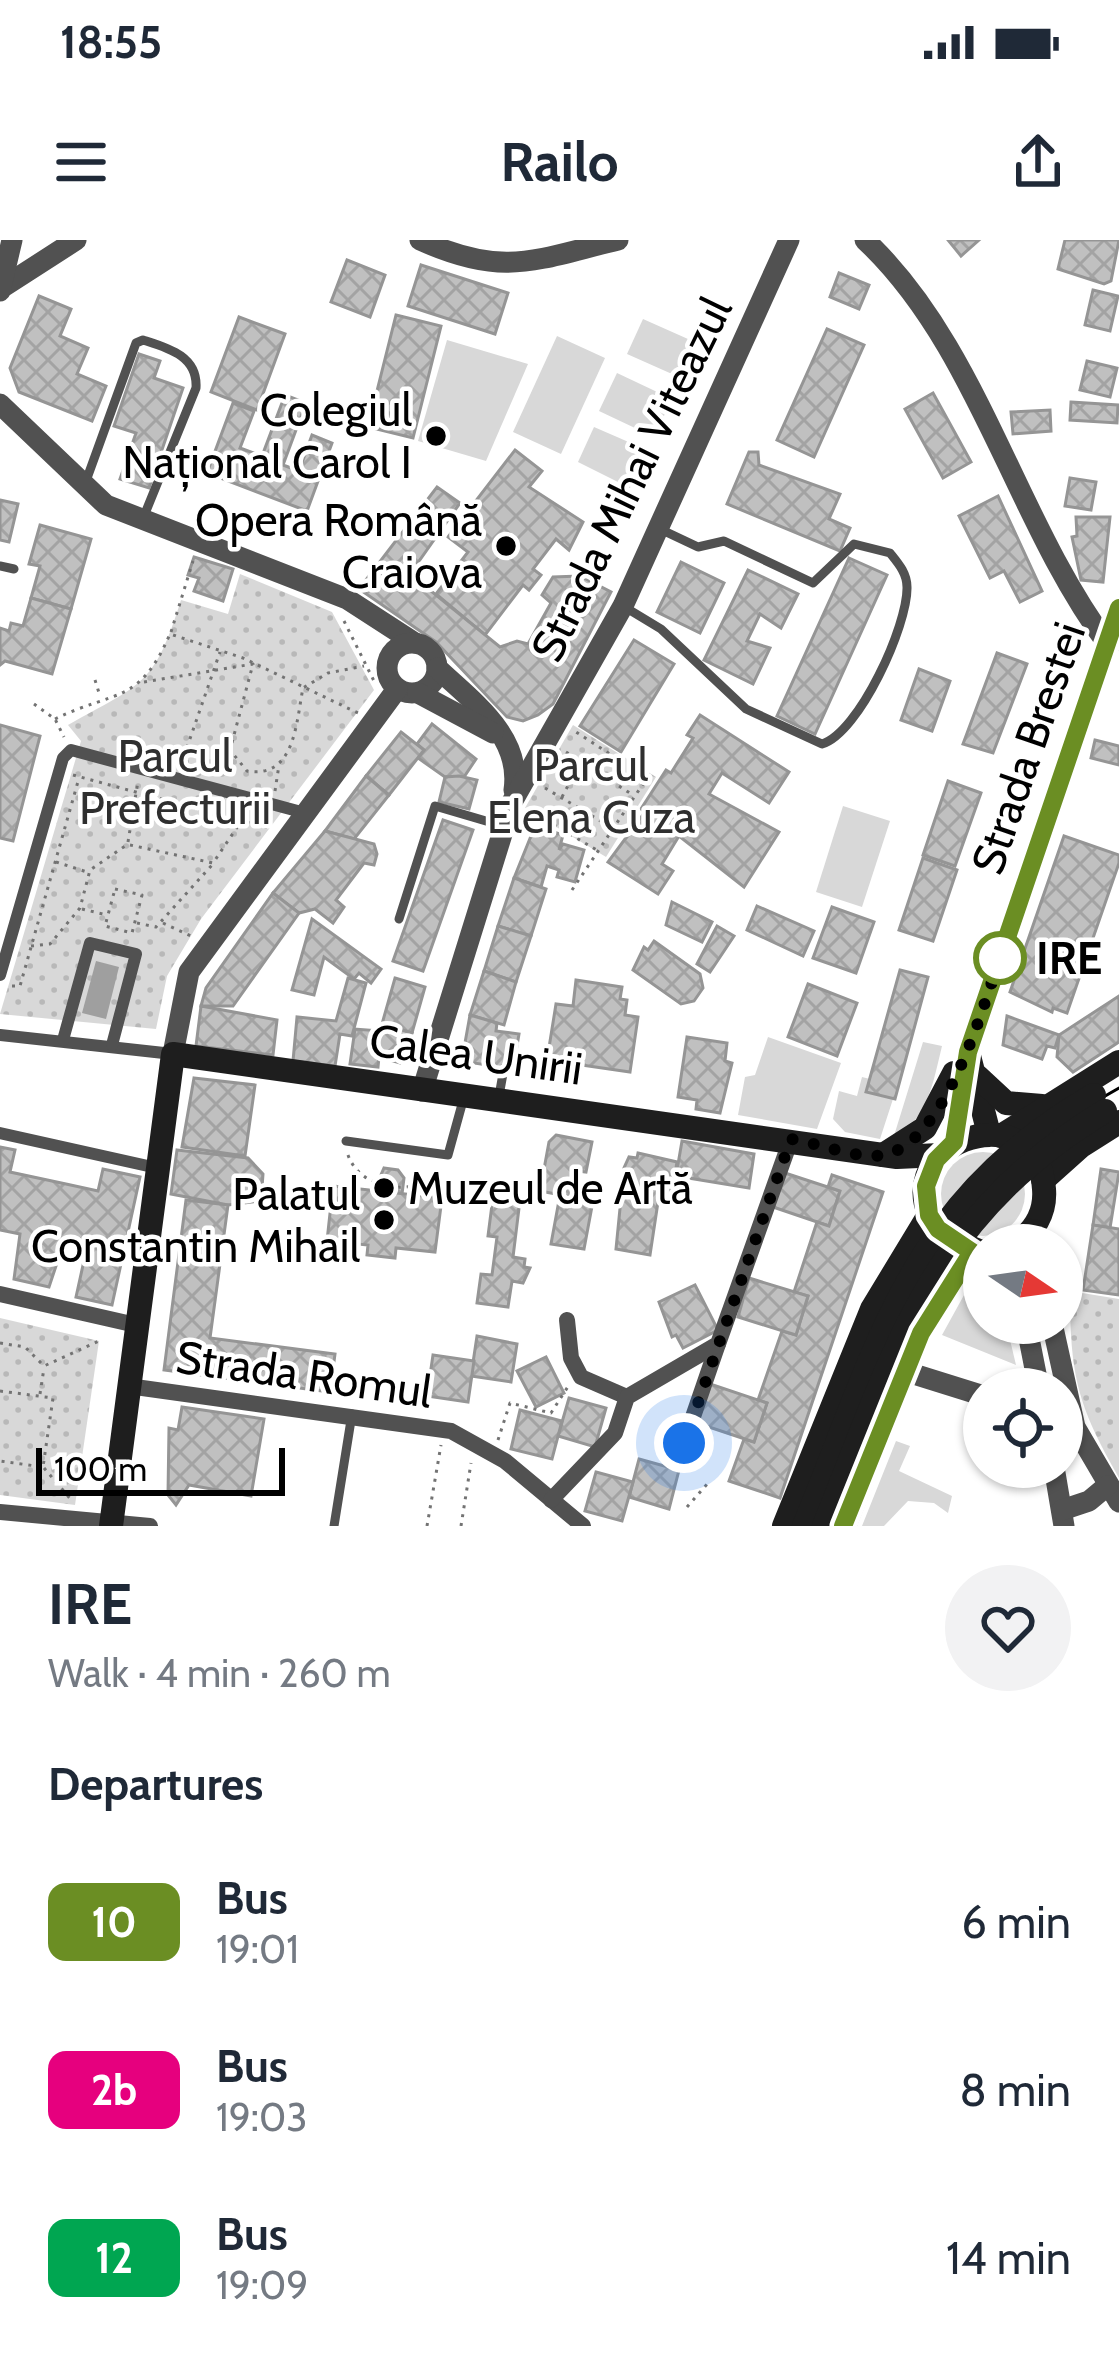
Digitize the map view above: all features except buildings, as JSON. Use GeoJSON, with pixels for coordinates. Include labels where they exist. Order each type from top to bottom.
{"type":"FeatureCollection","features":[{"type":"Feature","properties":{"kind":"main road","name":"Strada Brestei"},"geometry":{"type":"LineString","coordinates":[[929,1215],[926,1186],[947,1149],[1119,608]]}},
{"type":"Feature","properties":{"kind":"main road"},"geometry":{"type":"LineString","coordinates":[[112,1524],[173,1054]]}},
{"type":"Feature","properties":{"kind":"main road","name":"Calea Unirii"},"geometry":{"type":"LineString","coordinates":[[173,1054],[883,1155],[947,1149],[995,1135]]}},
{"type":"Feature","properties":{"kind":"main road"},"geometry":{"type":"LineString","coordinates":[[995,1135],[1119,1062]]}},
{"type":"Feature","properties":{"kind":"main road"},"geometry":{"type":"LineString","coordinates":[[973,1064],[1006,1102],[1042,1106]]}},
{"type":"Feature","properties":{"kind":"main road"},"geometry":{"type":"LineString","coordinates":[[973,1064],[995,1135],[1028,1152],[1043,1180],[1039,1224]]}},
{"type":"Feature","properties":{"kind":"main road"},"geometry":{"type":"LineString","coordinates":[[883,1155],[925,1128],[973,1064]]}},
{"type":"Feature","properties":{"kind":"main road"},"geometry":{"type":"LineString","coordinates":[[1043,1180],[1081,1146],[1109,1108],[1119,1080]]}},
{"type":"Feature","properties":{"kind":"main road"},"geometry":{"type":"LineString","coordinates":[[804,1526],[882,1325],[928,1243],[1005,1157],[1109,1108]]}},
{"type":"Feature","properties":{"kind":"main road"},"geometry":{"type":"LineString","coordinates":[[824,1526],[892,1347],[947,1253],[1015,1176],[1109,1108]]}},
{"type":"Feature","properties":{"kind":"main road"},"geometry":{"type":"LineString","coordinates":[[784,1526],[872,1309],[929,1215],[943,1236],[963,1245]]}},
{"type":"Feature","properties":{"kind":"main road"},"geometry":{"type":"LineString","coordinates":[[844,1526],[904,1371],[938,1300],[963,1270]]}},
{"type":"Feature","properties":{"kind":"street"},"geometry":{"type":"LineString","coordinates":[[0,290],[12,240]]}},
{"type":"Feature","properties":{"kind":"street"},"geometry":{"type":"LineString","coordinates":[[0,290],[76,240]]}},
{"type":"Feature","properties":{"kind":"street"},"geometry":{"type":"LineString","coordinates":[[420,240],[477,264],[506,266],[618,240]]}},
{"type":"Feature","properties":{"kind":"street"},"geometry":{"type":"LineString","coordinates":[[477,264],[485,240]]}},
{"type":"Feature","properties":{"kind":"street","name":"Strada Mihai Viteazul"},"geometry":{"type":"LineString","coordinates":[[422,1090],[512,802],[622,605],[789,240]]}},
{"type":"Feature","properties":{"kind":"street"},"geometry":{"type":"LineString","coordinates":[[865,240],[923,305],[1060,572],[1109,646]]}},
{"type":"Feature","properties":{"kind":"street"},"geometry":{"type":"LineString","coordinates":[[0,404],[83,488],[142,521],[344,598],[416,643],[509,740],[516,769],[512,802]]}},
{"type":"Feature","properties":{"kind":"street"},"geometry":{"type":"LineString","coordinates":[[344,598],[369,620],[389,657],[387,674],[398,690],[509,740],[542,742]]}},
{"type":"Feature","properties":{"kind":"street"},"geometry":{"type":"LineString","coordinates":[[389,657],[400,646],[416,643]]}},
{"type":"Feature","properties":{"kind":"street"},"geometry":{"type":"LineString","coordinates":[[173,1054],[189,972],[296,811],[398,690],[432,684],[437,668]]}},
{"type":"Feature","properties":{"kind":"street"},"geometry":{"type":"LineString","coordinates":[[0,979],[59,771],[70,750],[296,811]]}},
{"type":"Feature","properties":{"kind":"street"},"geometry":{"type":"LineString","coordinates":[[63,1040],[90,943],[136,954],[112,1045]]}},
{"type":"Feature","properties":{"kind":"street","name":"Calea Unirii"},"geometry":{"type":"LineString","coordinates":[[0,1035],[173,1054]]}},
{"type":"Feature","properties":{"kind":"street"},"geometry":{"type":"LineString","coordinates":[[0,1133],[157,1168]]}},
{"type":"Feature","properties":{"kind":"street"},"geometry":{"type":"LineString","coordinates":[[684,1443],[791,1139]]}},
{"type":"Feature","properties":{"kind":"street"},"geometry":{"type":"LineString","coordinates":[[0,1294],[136,1325]]}},
{"type":"Feature","properties":{"kind":"street"},"geometry":{"type":"LineString","coordinates":[[567,1320],[571,1358],[580,1377],[627,1397]]}},
{"type":"Feature","properties":{"kind":"street"},"geometry":{"type":"LineString","coordinates":[[551,1500],[615,1433],[627,1397],[718,1344]]}},
{"type":"Feature","properties":{"kind":"street"},"geometry":{"type":"LineString","coordinates":[[1057,1344],[1076,1427],[1113,1494],[1089,1501],[1063,1518],[1058,1488]]}},
{"type":"Feature","properties":{"kind":"street"},"geometry":{"type":"LineString","coordinates":[[904,1371],[963,1389]]}},
{"type":"Feature","properties":{"kind":"street","name":"Strada Romul"},"geometry":{"type":"LineString","coordinates":[[128,1386],[443,1429],[494,1454],[583,1526]]}},
{"type":"Feature","properties":{"kind":"street"},"geometry":{"type":"LineString","coordinates":[[0,1512],[150,1526]]}},
{"type":"Feature","properties":{"kind":"lane"},"geometry":{"type":"LineString","coordinates":[[83,488],[136,343],[142,340],[178,352],[196,375],[196,388],[142,521]]}},
{"type":"Feature","properties":{"kind":"lane"},"geometry":{"type":"LineString","coordinates":[[622,605],[674,640],[746,709],[822,744],[835,740],[849,725],[898,630],[907,586],[890,553],[854,544],[813,583],[724,541],[698,547],[658,528]]}},
{"type":"Feature","properties":{"kind":"lane"},"geometry":{"type":"LineString","coordinates":[[0,566],[14,569]]}},
{"type":"Feature","properties":{"kind":"lane"},"geometry":{"type":"LineString","coordinates":[[399,920],[435,806],[503,826]]}},
{"type":"Feature","properties":{"kind":"lane"},"geometry":{"type":"LineString","coordinates":[[499,1102],[504,1068]]}},
{"type":"Feature","properties":{"kind":"lane"},"geometry":{"type":"LineString","coordinates":[[346,1141],[448,1155],[464,1097]]}},
{"type":"Feature","properties":{"kind":"lane"},"geometry":{"type":"LineString","coordinates":[[334,1526],[352,1414]]}},
{"type":"Feature","properties":{"kind":"path"},"geometry":{"type":"LineString","coordinates":[[145,682],[170,634],[200,544]]}},
{"type":"Feature","properties":{"kind":"path"},"geometry":{"type":"LineString","coordinates":[[344,598],[343,619],[366,665],[398,690]]}},
{"type":"Feature","properties":{"kind":"path"},"geometry":{"type":"LineString","coordinates":[[170,634],[220,650],[360,714],[369,702]]}},
{"type":"Feature","properties":{"kind":"path"},"geometry":{"type":"LineString","coordinates":[[184,756],[220,650]]}},
{"type":"Feature","properties":{"kind":"path"},"geometry":{"type":"LineString","coordinates":[[253,664],[230,750],[247,771],[263,773],[279,765],[290,751],[303,688],[328,673],[366,665]]}},
{"type":"Feature","properties":{"kind":"path"},"geometry":{"type":"LineString","coordinates":[[55,719],[100,697],[124,696],[145,682],[253,664]]}},
{"type":"Feature","properties":{"kind":"path"},"geometry":{"type":"LineString","coordinates":[[95,680],[100,697]]}},
{"type":"Feature","properties":{"kind":"path"},"geometry":{"type":"LineString","coordinates":[[34,704],[55,719],[70,750]]}},
{"type":"Feature","properties":{"kind":"path"},"geometry":{"type":"LineString","coordinates":[[571,728],[647,778],[602,853],[572,890]]}},
{"type":"Feature","properties":{"kind":"path"},"geometry":{"type":"LineString","coordinates":[[542,742],[636,797]]}},
{"type":"Feature","properties":{"kind":"path"},"geometry":{"type":"LineString","coordinates":[[561,798],[581,761]]}},
{"type":"Feature","properties":{"kind":"path"},"geometry":{"type":"LineString","coordinates":[[610,780],[622,761]]}},
{"type":"Feature","properties":{"kind":"path"},"geometry":{"type":"LineString","coordinates":[[272,804],[279,765]]}},
{"type":"Feature","properties":{"kind":"path"},"geometry":{"type":"LineString","coordinates":[[31,946],[50,944],[80,908],[88,872],[128,844],[142,769]]}},
{"type":"Feature","properties":{"kind":"path"},"geometry":{"type":"LineString","coordinates":[[59,771],[272,830],[296,811]]}},
{"type":"Feature","properties":{"kind":"path"},"geometry":{"type":"LineString","coordinates":[[0,979],[20,986],[80,777]]}},
{"type":"Feature","properties":{"kind":"path"},"geometry":{"type":"LineString","coordinates":[[538,784],[616,830]]}},
{"type":"Feature","properties":{"kind":"path"},"geometry":{"type":"LineString","coordinates":[[512,802],[602,853]]}},
{"type":"Feature","properties":{"kind":"path"},"geometry":{"type":"LineString","coordinates":[[135,923],[156,927],[162,922],[213,863],[241,821]]}},
{"type":"Feature","properties":{"kind":"path"},"geometry":{"type":"LineString","coordinates":[[128,844],[213,863]]}},
{"type":"Feature","properties":{"kind":"path"},"geometry":{"type":"LineString","coordinates":[[54,862],[88,872]]}},
{"type":"Feature","properties":{"kind":"path"},"geometry":{"type":"LineString","coordinates":[[115,889],[142,896],[132,933],[105,926],[108,916],[115,889]]}},
{"type":"Feature","properties":{"kind":"path"},"geometry":{"type":"LineString","coordinates":[[80,908],[108,916]]}},
{"type":"Feature","properties":{"kind":"path"},"geometry":{"type":"LineString","coordinates":[[162,922],[207,944]]}},
{"type":"Feature","properties":{"kind":"path"},"geometry":{"type":"LineString","coordinates":[[346,1141],[349,1161],[376,1184],[419,1185],[438,1174],[448,1155]]}},
{"type":"Feature","properties":{"kind":"path"},"geometry":{"type":"LineString","coordinates":[[44,1366],[99,1341]]}},
{"type":"Feature","properties":{"kind":"path"},"geometry":{"type":"LineString","coordinates":[[0,1343],[25,1347],[44,1366]]}},
{"type":"Feature","properties":{"kind":"path"},"geometry":{"type":"LineString","coordinates":[[39,1396],[44,1366]]}},
{"type":"Feature","properties":{"kind":"path"},"geometry":{"type":"LineString","coordinates":[[494,1454],[510,1402],[551,1413],[580,1377]]}},
{"type":"Feature","properties":{"kind":"path"},"geometry":{"type":"LineString","coordinates":[[0,1391],[53,1398],[43,1467]]}},
{"type":"Feature","properties":{"kind":"path"},"geometry":{"type":"LineString","coordinates":[[427,1526],[443,1429]]}},
{"type":"Feature","properties":{"kind":"path"},"geometry":{"type":"LineString","coordinates":[[461,1526],[474,1442]]}},
{"type":"Feature","properties":{"kind":"path"},"geometry":{"type":"LineString","coordinates":[[0,1461],[43,1467],[75,1505]]}},
{"type":"Feature","properties":{"kind":"path"},"geometry":{"type":"LineString","coordinates":[[687,1507],[708,1484]]}},
{"type":"Feature","properties":{"kind":"green space"},"geometry":{"type":"Polygon","coordinates":[[[643,319],[697,343],[681,378],[627,354],[643,319]]]}},
{"type":"Feature","properties":{"kind":"green space"},"geometry":{"type":"Polygon","coordinates":[[[557,336],[605,358],[561,454],[513,432],[557,336]]]}},
{"type":"Feature","properties":{"kind":"green space"},"geometry":{"type":"Polygon","coordinates":[[[447,340],[528,364],[486,461],[418,441],[447,340]]]}},
{"type":"Feature","properties":{"kind":"green space"},"geometry":{"type":"Polygon","coordinates":[[[617,373],[672,399],[654,437],[599,411],[617,373]]]}},
{"type":"Feature","properties":{"kind":"green space"},"geometry":{"type":"Polygon","coordinates":[[[594,427],[647,450],[630,488],[578,462],[594,427]]]}},
{"type":"Feature","properties":{"kind":"green space","name":"Parcul Prefecturii"},"geometry":{"type":"Polygon","coordinates":[[[240,574],[332,612],[374,690],[201,919],[167,976],[156,1029],[0,1014],[81,741],[68,725],[142,679],[162,650],[181,600],[228,614],[240,574]]]}},
{"type":"Feature","properties":{"kind":"green space","name":"Parcul Elena Cuza"},"geometry":{"type":"Polygon","coordinates":[[[573,725],[656,777],[606,857],[525,808],[573,725]]]}},
{"type":"Feature","properties":{"kind":"green space"},"geometry":{"type":"Polygon","coordinates":[[[843,806],[890,821],[862,907],[816,892],[843,806]]]}},
{"type":"Feature","properties":{"kind":"green space"},"geometry":{"type":"Polygon","coordinates":[[[768,1037],[841,1063],[817,1129],[738,1115],[745,1077],[755,1075],[768,1037]]]}},
{"type":"Feature","properties":{"kind":"green space"},"geometry":{"type":"Polygon","coordinates":[[[923,1042],[942,1046],[932,1086],[922,1111],[893,1139],[923,1042]]]}},
{"type":"Feature","properties":{"kind":"green space"},"geometry":{"type":"Polygon","coordinates":[[[862,1077],[870,1079],[867,1092],[893,1099],[880,1139],[845,1132],[833,1119],[839,1091],[857,1096],[862,1077]]]}},
{"type":"Feature","properties":{"kind":"green space"},"geometry":{"type":"Polygon","coordinates":[[[967,1155],[999,1155],[1022,1178],[1022,1210],[1013,1224],[963,1224],[963,1230],[944,1210],[944,1178],[967,1155]]]}},
{"type":"Feature","properties":{"kind":"green space"},"geometry":{"type":"Polygon","coordinates":[[[1083,1293],[1119,1299],[1119,1478],[1085,1409],[1083,1368],[1074,1368],[1072,1345],[1083,1344],[1083,1293]]]}},
{"type":"Feature","properties":{"kind":"green space"},"geometry":{"type":"Polygon","coordinates":[[[963,1297],[963,1344],[942,1335],[963,1297]]]}},
{"type":"Feature","properties":{"kind":"green space"},"geometry":{"type":"Polygon","coordinates":[[[0,1318],[99,1341],[75,1505],[0,1495],[0,1318]]]}},
{"type":"Feature","properties":{"kind":"green space"},"geometry":{"type":"Polygon","coordinates":[[[964,1344],[1011,1344],[1016,1365],[964,1344]]]}},
{"type":"Feature","properties":{"kind":"green space"},"geometry":{"type":"Polygon","coordinates":[[[896,1441],[910,1446],[899,1471],[952,1496],[948,1513],[934,1503],[908,1501],[884,1526],[862,1526],[896,1441]]]}},
{"type":"Feature","properties":{"kind":"shaded area"},"geometry":{"type":"Polygon","coordinates":[[[96,961],[119,967],[106,1019],[82,1013],[96,961]]]}},
{"type":"Feature","properties":{"kind":"tram line"},"geometry":{"type":"LineString","coordinates":[[810,1526],[890,1330],[919,1275],[954,1224],[997,1176],[1051,1131],[1119,1088]]}},
{"type":"Feature","properties":{"kind":"bus line","name":"10"},"geometry":{"type":"LineString","coordinates":[[843,1526],[921,1333],[972,1252],[950,1241],[929,1215],[929,1172],[954,1142],[960,1078],[968,1052],[1119,608]]}},
{"type":"Feature","properties":{"kind":"place","name":"Colegiul Național Carol I"},"geometry":{"type":"Point","coordinates":[436,436]}},
{"type":"Feature","properties":{"kind":"place","name":"Opera Română Craiova"},"geometry":{"type":"Point","coordinates":[506,546]}},
{"type":"Feature","properties":{"kind":"place","name":"IRE"},"geometry":{"type":"Point","coordinates":[1000,958]}},
{"type":"Feature","properties":{"kind":"place","name":"Muzeul de Artă"},"geometry":{"type":"Point","coordinates":[384,1188]}},
{"type":"Feature","properties":{"kind":"place","name":"Palatul Constantin Mihail"},"geometry":{"type":"Point","coordinates":[384,1220]}},
{"type":"Feature","properties":{"kind":"route"},"geometry":{"type":"LineString","coordinates":[[684,1443],[791,1139],[883,1155],[915,1137],[933,1117],[958,1062],[968,1052],[1000,958]]}}]}
